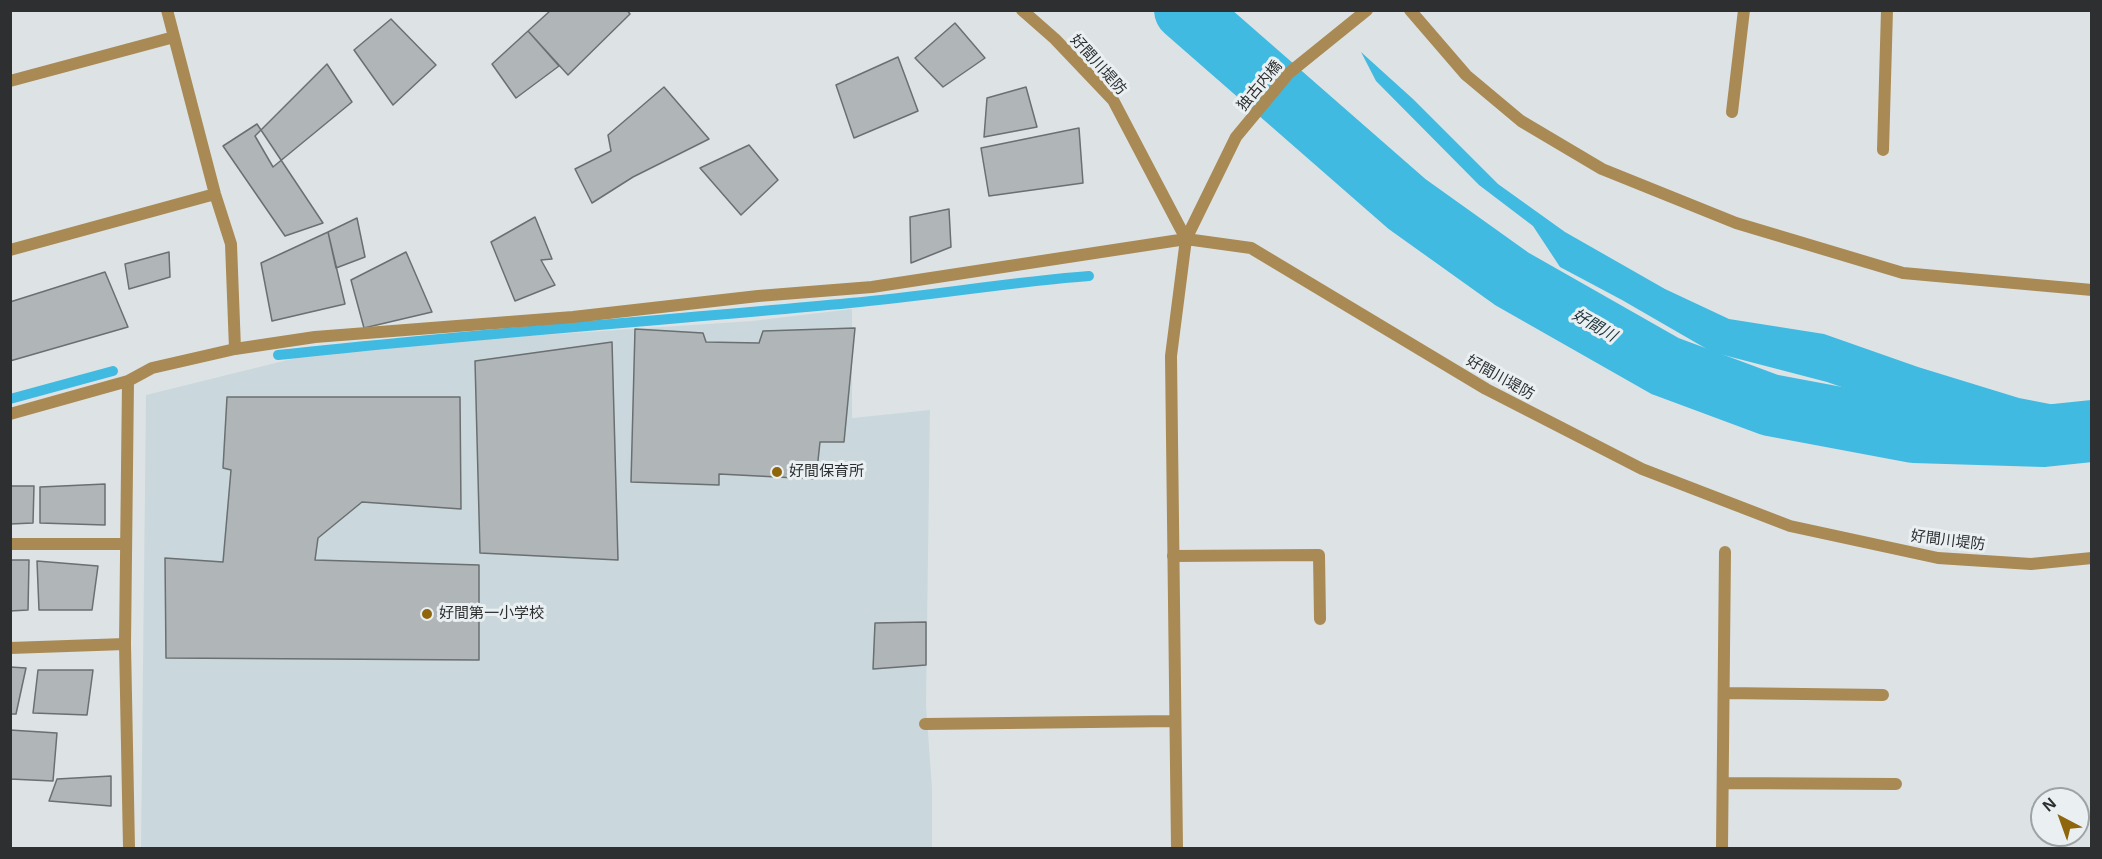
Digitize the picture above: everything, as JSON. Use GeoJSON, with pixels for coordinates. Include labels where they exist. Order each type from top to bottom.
{"type":"FeatureCollection","features":[{"type":"Feature","properties":{"kind":"street"},"geometry":{"type":"LineString","coordinates":[[167,10],[215,194],[231,244],[235,349]]}},
{"type":"Feature","properties":{"kind":"street","name":"好間川堤防"},"geometry":{"type":"LineString","coordinates":[[1022,10],[1055,39],[1113,100],[1185,239],[1251,248],[1497,395],[1642,469],[1790,526],[1938,558],[2031,564],[2091,558]]}},
{"type":"Feature","properties":{"kind":"street","name":"独古内橋"},"geometry":{"type":"LineString","coordinates":[[1185,239],[1236,137],[1289,73],[1367,10]]}},
{"type":"Feature","properties":{"kind":"street"},"geometry":{"type":"LineString","coordinates":[[1410,10],[1466,75],[1521,121],[1602,169],[1736,223],[1904,273],[2091,290]]}},
{"type":"Feature","properties":{"kind":"street"},"geometry":{"type":"LineString","coordinates":[[1732,112],[1744,10]]}},
{"type":"Feature","properties":{"kind":"street"},"geometry":{"type":"LineString","coordinates":[[1883,150],[1887,10]]}},
{"type":"Feature","properties":{"kind":"street"},"geometry":{"type":"LineString","coordinates":[[10,81],[174,37]]}},
{"type":"Feature","properties":{"kind":"street"},"geometry":{"type":"LineString","coordinates":[[10,250],[215,194]]}},
{"type":"Feature","properties":{"kind":"street"},"geometry":{"type":"LineString","coordinates":[[10,414],[128,381],[152,368],[235,349],[315,337],[573,317],[758,296],[872,287],[1185,239],[1171,356],[1177,849]]}},
{"type":"Feature","properties":{"kind":"street"},"geometry":{"type":"LineString","coordinates":[[128,381],[124,644],[129,849]]}},
{"type":"Feature","properties":{"kind":"street"},"geometry":{"type":"LineString","coordinates":[[10,544],[125,544]]}},
{"type":"Feature","properties":{"kind":"street"},"geometry":{"type":"LineString","coordinates":[[1722,849],[1725,552]]}},
{"type":"Feature","properties":{"kind":"street"},"geometry":{"type":"LineString","coordinates":[[1173,556],[1319,555],[1320,619]]}},
{"type":"Feature","properties":{"kind":"street"},"geometry":{"type":"LineString","coordinates":[[10,648],[124,644]]}},
{"type":"Feature","properties":{"kind":"street"},"geometry":{"type":"LineString","coordinates":[[1724,693],[1883,695]]}},
{"type":"Feature","properties":{"kind":"street"},"geometry":{"type":"LineString","coordinates":[[925,724],[1174,721]]}},
{"type":"Feature","properties":{"kind":"street"},"geometry":{"type":"LineString","coordinates":[[1723,783],[1896,784]]}},
{"type":"Feature","properties":{"kind":"shaded area","name":"好間第一小学校"},"geometry":{"type":"Polygon","coordinates":[[[852,309],[852,418],[930,410],[926,705],[932,788],[932,848],[141,848],[146,395],[332,349],[752,321],[852,309]]]}},
{"type":"Feature","properties":{"kind":"water"},"geometry":{"type":"Polygon","coordinates":[[[1361,52],[1413,99],[1498,184],[1565,232],[1665,289],[1729,319],[1824,334],[1918,367],[2019,398],[2091,412],[2091,445],[1926,416],[1827,382],[1712,352],[1560,267],[1533,226],[1479,185],[1376,81],[1361,52]]]}},
{"type":"Feature","properties":{"kind":"building"},"geometry":{"type":"Polygon","coordinates":[[[551,10],[627,10],[630,14],[568,75],[528,31],[551,10]]]}},
{"type":"Feature","properties":{"kind":"building"},"geometry":{"type":"Polygon","coordinates":[[[391,19],[436,65],[393,105],[354,50],[391,19]]]}},
{"type":"Feature","properties":{"kind":"building"},"geometry":{"type":"Polygon","coordinates":[[[955,23],[985,58],[943,87],[915,58],[955,23]]]}},
{"type":"Feature","properties":{"kind":"building"},"geometry":{"type":"Polygon","coordinates":[[[528,31],[559,66],[516,98],[492,64],[528,31]]]}},
{"type":"Feature","properties":{"kind":"building"},"geometry":{"type":"Polygon","coordinates":[[[898,57],[918,111],[854,138],[836,85],[898,57]]]}},
{"type":"Feature","properties":{"kind":"building"},"geometry":{"type":"Polygon","coordinates":[[[327,64],[352,102],[273,167],[255,136],[327,64]]]}},
{"type":"Feature","properties":{"kind":"building"},"geometry":{"type":"Polygon","coordinates":[[[664,87],[709,139],[633,177],[592,203],[575,169],[611,151],[608,135],[664,87]]]}},
{"type":"Feature","properties":{"kind":"building"},"geometry":{"type":"Polygon","coordinates":[[[1026,87],[1037,127],[984,137],[987,98],[1026,87]]]}},
{"type":"Feature","properties":{"kind":"building"},"geometry":{"type":"Polygon","coordinates":[[[257,124],[323,223],[285,236],[223,146],[257,124]]]}},
{"type":"Feature","properties":{"kind":"building"},"geometry":{"type":"Polygon","coordinates":[[[1079,128],[1083,183],[989,196],[981,148],[1079,128]]]}},
{"type":"Feature","properties":{"kind":"building"},"geometry":{"type":"Polygon","coordinates":[[[749,145],[778,180],[741,215],[700,168],[749,145]]]}},
{"type":"Feature","properties":{"kind":"building"},"geometry":{"type":"Polygon","coordinates":[[[949,209],[951,247],[911,263],[910,217],[949,209]]]}},
{"type":"Feature","properties":{"kind":"building"},"geometry":{"type":"Polygon","coordinates":[[[535,217],[552,259],[541,260],[555,285],[515,301],[491,242],[535,217]]]}},
{"type":"Feature","properties":{"kind":"building"},"geometry":{"type":"Polygon","coordinates":[[[357,218],[365,257],[336,268],[328,232],[357,218]]]}},
{"type":"Feature","properties":{"kind":"building"},"geometry":{"type":"Polygon","coordinates":[[[328,232],[345,304],[272,321],[261,263],[328,232]]]}},
{"type":"Feature","properties":{"kind":"building"},"geometry":{"type":"Polygon","coordinates":[[[169,252],[170,277],[129,289],[125,264],[169,252]]]}},
{"type":"Feature","properties":{"kind":"building"},"geometry":{"type":"Polygon","coordinates":[[[406,252],[432,312],[364,328],[351,280],[406,252]]]}},
{"type":"Feature","properties":{"kind":"building"},"geometry":{"type":"Polygon","coordinates":[[[105,272],[128,327],[10,361],[10,302],[105,272]]]}},
{"type":"Feature","properties":{"kind":"building"},"geometry":{"type":"Polygon","coordinates":[[[855,328],[844,442],[820,442],[816,479],[719,474],[719,485],[631,482],[635,329],[703,333],[706,342],[759,343],[763,331],[855,328]]]}},
{"type":"Feature","properties":{"kind":"building"},"geometry":{"type":"Polygon","coordinates":[[[612,342],[618,560],[480,553],[475,361],[612,342]]]}},
{"type":"Feature","properties":{"kind":"building"},"geometry":{"type":"Polygon","coordinates":[[[227,397],[460,397],[461,509],[362,502],[318,538],[315,560],[479,565],[479,660],[166,658],[165,558],[223,562],[231,470],[223,468],[227,397]]]}},
{"type":"Feature","properties":{"kind":"building"},"geometry":{"type":"Polygon","coordinates":[[[105,484],[105,525],[40,523],[40,487],[105,484]]]}},
{"type":"Feature","properties":{"kind":"building"},"geometry":{"type":"Polygon","coordinates":[[[10,486],[34,486],[33,523],[10,524],[10,486]]]}},
{"type":"Feature","properties":{"kind":"building"},"geometry":{"type":"Polygon","coordinates":[[[10,560],[29,560],[28,610],[10,611],[10,560]]]}},
{"type":"Feature","properties":{"kind":"building"},"geometry":{"type":"Polygon","coordinates":[[[37,561],[98,566],[92,610],[39,610],[37,561]]]}},
{"type":"Feature","properties":{"kind":"building"},"geometry":{"type":"Polygon","coordinates":[[[926,622],[926,665],[873,669],[875,623],[926,622]]]}},
{"type":"Feature","properties":{"kind":"building"},"geometry":{"type":"Polygon","coordinates":[[[10,667],[26,668],[16,714],[10,714],[10,667]]]}},
{"type":"Feature","properties":{"kind":"building"},"geometry":{"type":"Polygon","coordinates":[[[38,670],[93,670],[87,715],[33,713],[38,670]]]}},
{"type":"Feature","properties":{"kind":"building"},"geometry":{"type":"Polygon","coordinates":[[[10,730],[57,733],[53,781],[10,779],[10,730]]]}},
{"type":"Feature","properties":{"kind":"building"},"geometry":{"type":"Polygon","coordinates":[[[111,776],[111,806],[49,801],[57,779],[111,776]]]}},
{"type":"Feature","properties":{"kind":"waterway","name":"好間川"},"geometry":{"type":"LineString","coordinates":[[1185,10],[1407,204],[1512,279],[1665,366],[1770,405],[1914,432],[2044,436],[2092,431]]}},
{"type":"Feature","properties":{"kind":"waterway"},"geometry":{"type":"LineString","coordinates":[[278,355],[850,303],[1089,276]]}},
{"type":"Feature","properties":{"kind":"waterway"},"geometry":{"type":"LineString","coordinates":[[10,399],[113,371]]}},
{"type":"Feature","properties":{"kind":"place","name":"好間保育所"},"geometry":{"type":"Point","coordinates":[777,472]}},
{"type":"Feature","properties":{"kind":"place","name":"好間第一小学校"},"geometry":{"type":"Point","coordinates":[427,614]}}]}
